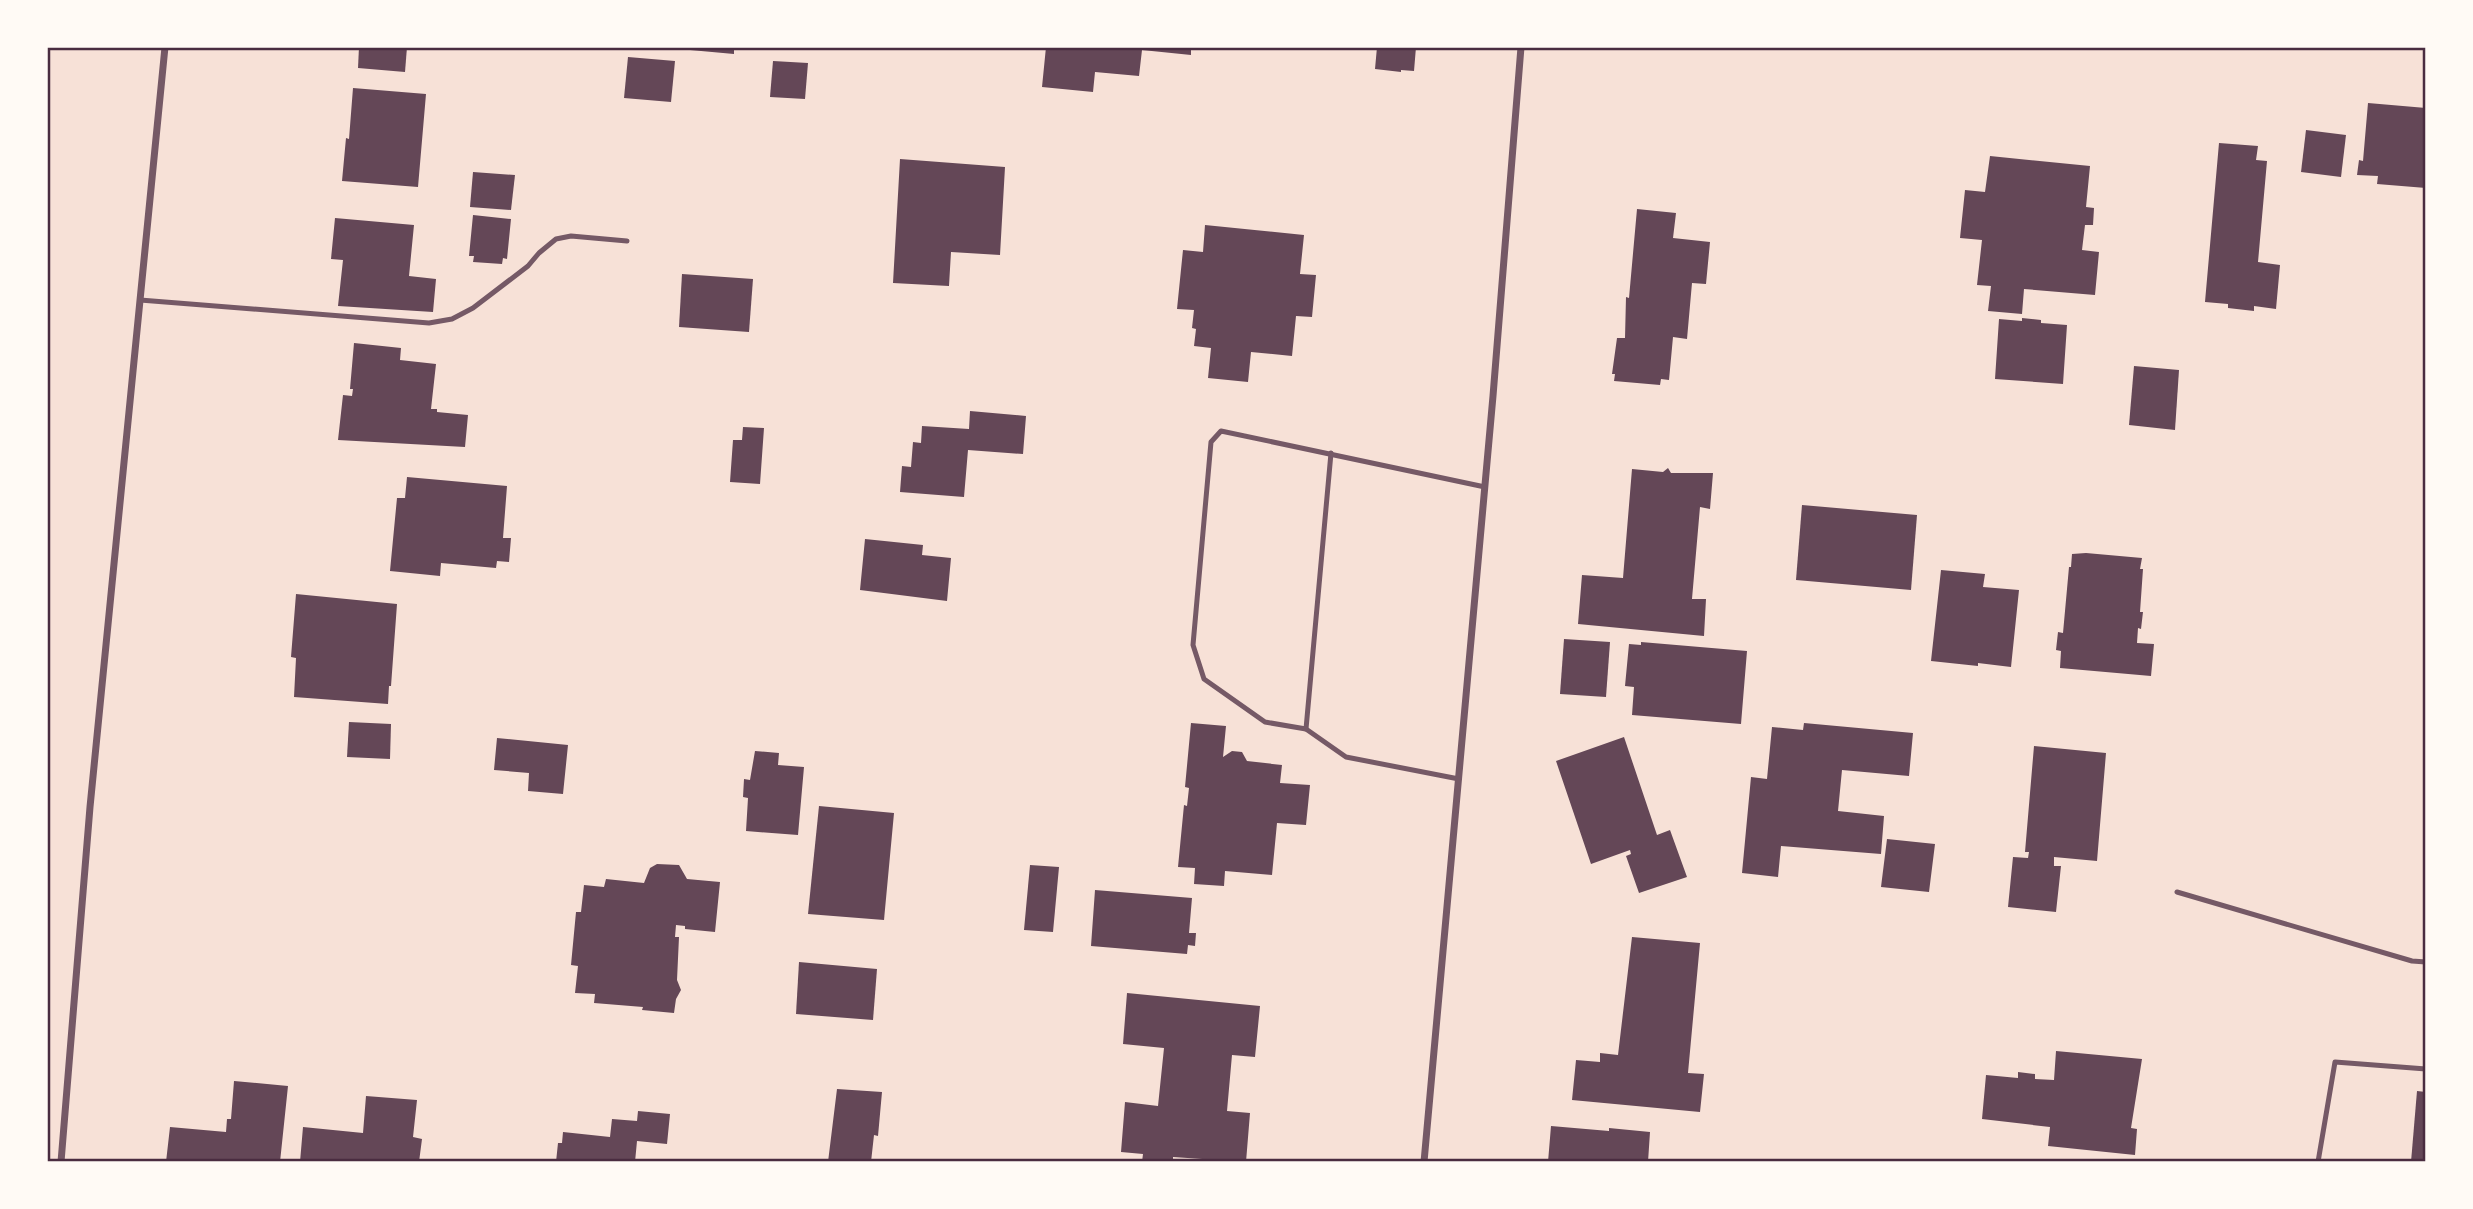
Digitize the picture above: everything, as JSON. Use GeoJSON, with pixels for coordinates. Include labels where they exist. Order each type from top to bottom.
{"type":"FeatureCollection","features":[{"type":"Feature","properties":{"kind":"street"},"geometry":{"type":"LineString","coordinates":[[61,1162],[90,807],[165,47]]}},
{"type":"Feature","properties":{"kind":"street"},"geometry":{"type":"LineString","coordinates":[[1424,1162],[1485,487],[1521,47]]}},
{"type":"Feature","properties":{"kind":"lane"},"geometry":{"type":"LineString","coordinates":[[140,300],[429,323],[452,319],[473,308],[528,266],[556,239],[570,236],[627,242]]}},
{"type":"Feature","properties":{"kind":"lane"},"geometry":{"type":"LineString","coordinates":[[1459,779],[1346,757],[1306,729],[1265,722],[1204,679],[1193,645],[1211,442],[1221,430],[1485,487]]}},
{"type":"Feature","properties":{"kind":"lane"},"geometry":{"type":"LineString","coordinates":[[1306,729],[1331,453]]}},
{"type":"Feature","properties":{"kind":"lane"},"geometry":{"type":"LineString","coordinates":[[2177,892],[2412,961],[2426,962]]}},
{"type":"Feature","properties":{"kind":"lane"},"geometry":{"type":"LineString","coordinates":[[2318,1162],[2335,1062],[2426,1069]]}},
{"type":"Feature","properties":{"kind":"building"},"geometry":{"type":"Polygon","coordinates":[[[359,47],[407,47],[405,72],[358,68],[359,47]]]}},
{"type":"Feature","properties":{"kind":"building"},"geometry":{"type":"Polygon","coordinates":[[[691,47],[734,47],[734,54],[690,50],[691,47]]]}},
{"type":"Feature","properties":{"kind":"building"},"geometry":{"type":"Polygon","coordinates":[[[1046,47],[1191,47],[1191,55],[1142,50],[1139,76],[1095,72],[1093,92],[1042,87],[1046,47]]]}},
{"type":"Feature","properties":{"kind":"building"},"geometry":{"type":"Polygon","coordinates":[[[1377,47],[1416,47],[1414,71],[1375,69],[1377,47]]]}},
{"type":"Feature","properties":{"kind":"building"},"geometry":{"type":"Polygon","coordinates":[[[628,57],[675,61],[671,102],[624,98],[628,57]]]}},
{"type":"Feature","properties":{"kind":"building"},"geometry":{"type":"Polygon","coordinates":[[[773,61],[808,63],[805,99],[770,97],[773,61]]]}},
{"type":"Feature","properties":{"kind":"building"},"geometry":{"type":"Polygon","coordinates":[[[353,88],[426,94],[418,187],[342,181],[353,88]]]}},
{"type":"Feature","properties":{"kind":"building"},"geometry":{"type":"Polygon","coordinates":[[[2368,103],[2426,108],[2426,188],[2377,184],[2378,176],[2357,175],[2359,160],[2363,161],[2368,103]]]}},
{"type":"Feature","properties":{"kind":"building"},"geometry":{"type":"Polygon","coordinates":[[[2306,130],[2346,135],[2341,177],[2301,172],[2306,130]]]}},
{"type":"Feature","properties":{"kind":"building"},"geometry":{"type":"Polygon","coordinates":[[[2219,143],[2258,146],[2256,160],[2267,161],[2258,262],[2280,265],[2276,309],[2254,306],[2254,311],[2228,308],[2228,304],[2205,302],[2219,143]]]}},
{"type":"Feature","properties":{"kind":"building"},"geometry":{"type":"Polygon","coordinates":[[[1990,156],[2090,166],[2086,207],[2094,208],[2093,225],[2085,225],[2082,250],[2099,252],[2095,295],[2024,289],[2022,314],[1988,311],[1991,286],[1977,285],[1982,240],[1960,238],[1965,190],[1985,192],[1990,156]]]}},
{"type":"Feature","properties":{"kind":"building"},"geometry":{"type":"Polygon","coordinates":[[[900,159],[1005,167],[1000,255],[951,252],[949,286],[893,283],[900,159]]]}},
{"type":"Feature","properties":{"kind":"building"},"geometry":{"type":"Polygon","coordinates":[[[473,172],[515,175],[511,210],[470,207],[473,172]]]}},
{"type":"Feature","properties":{"kind":"building"},"geometry":{"type":"Polygon","coordinates":[[[1637,209],[1676,213],[1673,238],[1710,242],[1706,284],[1692,283],[1687,339],[1673,337],[1669,380],[1661,379],[1660,385],[1614,381],[1615,374],[1612,374],[1617,338],[1625,338],[1626,297],[1629,298],[1637,209]]]}},
{"type":"Feature","properties":{"kind":"building"},"geometry":{"type":"Polygon","coordinates":[[[473,215],[511,219],[507,259],[503,258],[502,264],[473,262],[474,256],[469,256],[473,215]]]}},
{"type":"Feature","properties":{"kind":"building"},"geometry":{"type":"Polygon","coordinates":[[[335,218],[414,225],[409,276],[436,279],[433,312],[338,306],[343,260],[331,259],[335,218]]]}},
{"type":"Feature","properties":{"kind":"building"},"geometry":{"type":"Polygon","coordinates":[[[1205,225],[1304,235],[1300,274],[1316,275],[1312,317],[1296,316],[1292,356],[1251,352],[1248,382],[1208,378],[1211,348],[1194,346],[1194,310],[1177,309],[1183,250],[1203,252],[1205,225]]]}},
{"type":"Feature","properties":{"kind":"building"},"geometry":{"type":"Polygon","coordinates":[[[682,274],[753,279],[749,332],[679,327],[682,274]]]}},
{"type":"Feature","properties":{"kind":"building"},"geometry":{"type":"Polygon","coordinates":[[[2022,318],[2067,325],[2063,384],[1995,379],[1999,319],[2022,321],[2022,318]]]}},
{"type":"Feature","properties":{"kind":"building"},"geometry":{"type":"Polygon","coordinates":[[[354,343],[401,348],[400,360],[436,364],[431,409],[468,415],[465,447],[338,440],[343,395],[352,396],[353,389],[350,389],[354,343]]]}},
{"type":"Feature","properties":{"kind":"building"},"geometry":{"type":"Polygon","coordinates":[[[2134,366],[2179,370],[2175,430],[2129,425],[2134,366]]]}},
{"type":"Feature","properties":{"kind":"building"},"geometry":{"type":"Polygon","coordinates":[[[970,411],[1026,416],[1023,454],[968,450],[964,497],[900,492],[902,466],[911,467],[913,442],[921,443],[922,426],[969,429],[970,411]]]}},
{"type":"Feature","properties":{"kind":"building"},"geometry":{"type":"Polygon","coordinates":[[[743,427],[764,428],[760,484],[730,482],[733,440],[742,440],[743,427]]]}},
{"type":"Feature","properties":{"kind":"building"},"geometry":{"type":"Polygon","coordinates":[[[1668,468],[1671,473],[1713,473],[1710,509],[1700,507],[1692,599],[1706,599],[1704,636],[1578,624],[1582,575],[1623,578],[1632,469],[1663,472],[1668,468]]]}},
{"type":"Feature","properties":{"kind":"building"},"geometry":{"type":"Polygon","coordinates":[[[407,477],[507,486],[503,538],[511,538],[509,562],[497,561],[496,568],[441,563],[440,576],[390,571],[397,498],[405,498],[407,477]]]}},
{"type":"Feature","properties":{"kind":"building"},"geometry":{"type":"Polygon","coordinates":[[[1802,505],[1917,515],[1911,590],[1796,580],[1802,505]]]}},
{"type":"Feature","properties":{"kind":"building"},"geometry":{"type":"Polygon","coordinates":[[[865,539],[923,545],[922,555],[951,558],[947,601],[860,590],[865,539]]]}},
{"type":"Feature","properties":{"kind":"building"},"geometry":{"type":"Polygon","coordinates":[[[2072,554],[2142,558],[2140,612],[2143,612],[2137,643],[2154,644],[2151,676],[2060,668],[2061,651],[2056,650],[2058,632],[2063,633],[2069,567],[2072,554]]]}},
{"type":"Feature","properties":{"kind":"building"},"geometry":{"type":"Polygon","coordinates":[[[1941,570],[1985,574],[1983,587],[2019,590],[2011,667],[1931,661],[1941,570]]]}},
{"type":"Feature","properties":{"kind":"building"},"geometry":{"type":"Polygon","coordinates":[[[296,594],[397,604],[388,704],[294,697],[296,658],[291,657],[296,594]]]}},
{"type":"Feature","properties":{"kind":"building"},"geometry":{"type":"Polygon","coordinates":[[[1564,639],[1610,642],[1606,697],[1560,694],[1564,639]]]}},
{"type":"Feature","properties":{"kind":"building"},"geometry":{"type":"Polygon","coordinates":[[[1641,642],[1747,651],[1741,724],[1632,715],[1634,687],[1625,686],[1629,644],[1641,645],[1641,642]]]}},
{"type":"Feature","properties":{"kind":"building"},"geometry":{"type":"Polygon","coordinates":[[[349,722],[391,724],[390,759],[347,757],[349,722]]]}},
{"type":"Feature","properties":{"kind":"building"},"geometry":{"type":"Polygon","coordinates":[[[1191,723],[1226,726],[1223,757],[1232,751],[1242,752],[1247,761],[1282,765],[1280,783],[1310,785],[1306,825],[1277,823],[1272,875],[1225,871],[1224,886],[1194,884],[1195,868],[1178,867],[1184,805],[1187,806],[1189,788],[1185,787],[1191,723]]]}},
{"type":"Feature","properties":{"kind":"building"},"geometry":{"type":"Polygon","coordinates":[[[1804,723],[1913,733],[1909,776],[1842,770],[1838,811],[1884,816],[1881,854],[1781,846],[1778,877],[1742,873],[1751,777],[1767,779],[1772,727],[1803,730],[1804,723]]]}},
{"type":"Feature","properties":{"kind":"building"},"geometry":{"type":"Polygon","coordinates":[[[1624,737],[1657,835],[1670,830],[1687,877],[1639,893],[1626,856],[1631,854],[1630,850],[1591,864],[1556,761],[1624,737]]]}},
{"type":"Feature","properties":{"kind":"building"},"geometry":{"type":"Polygon","coordinates":[[[497,738],[568,745],[563,794],[528,791],[529,773],[494,770],[497,738]]]}},
{"type":"Feature","properties":{"kind":"building"},"geometry":{"type":"Polygon","coordinates":[[[2034,746],[2106,753],[2097,861],[2054,857],[2054,866],[2061,866],[2056,912],[2008,907],[2013,857],[2028,858],[2029,852],[2025,852],[2034,746]]]}},
{"type":"Feature","properties":{"kind":"building"},"geometry":{"type":"Polygon","coordinates":[[[755,751],[779,753],[778,765],[804,767],[798,835],[746,831],[748,798],[743,797],[744,779],[750,780],[755,751]]]}},
{"type":"Feature","properties":{"kind":"building"},"geometry":{"type":"Polygon","coordinates":[[[819,806],[894,813],[884,920],[808,914],[819,806]]]}},
{"type":"Feature","properties":{"kind":"building"},"geometry":{"type":"Polygon","coordinates":[[[1887,839],[1935,844],[1929,892],[1881,887],[1887,839]]]}},
{"type":"Feature","properties":{"kind":"building"},"geometry":{"type":"Polygon","coordinates":[[[657,864],[679,865],[687,879],[720,882],[715,932],[685,929],[685,926],[676,925],[675,937],[679,937],[677,980],[681,990],[676,999],[674,1013],[642,1010],[643,1007],[594,1003],[595,994],[575,993],[578,966],[571,965],[576,912],[581,912],[584,885],[604,887],[606,879],[644,883],[650,868],[657,864]]]}},
{"type":"Feature","properties":{"kind":"building"},"geometry":{"type":"Polygon","coordinates":[[[1030,865],[1059,867],[1053,932],[1024,930],[1030,865]]]}},
{"type":"Feature","properties":{"kind":"building"},"geometry":{"type":"Polygon","coordinates":[[[1095,890],[1192,898],[1189,933],[1196,933],[1195,946],[1188,945],[1187,954],[1091,946],[1095,890]]]}},
{"type":"Feature","properties":{"kind":"building"},"geometry":{"type":"Polygon","coordinates":[[[1632,937],[1700,943],[1688,1073],[1704,1074],[1700,1112],[1572,1100],[1576,1060],[1600,1062],[1600,1053],[1618,1055],[1632,937]]]}},
{"type":"Feature","properties":{"kind":"building"},"geometry":{"type":"Polygon","coordinates":[[[799,962],[877,969],[873,1020],[796,1014],[799,962]]]}},
{"type":"Feature","properties":{"kind":"building"},"geometry":{"type":"Polygon","coordinates":[[[1127,993],[1260,1006],[1255,1057],[1232,1055],[1227,1111],[1250,1113],[1246,1162],[1173,1157],[1173,1162],[1142,1162],[1143,1154],[1121,1152],[1125,1102],[1158,1106],[1164,1048],[1123,1044],[1127,993]]]}},
{"type":"Feature","properties":{"kind":"building"},"geometry":{"type":"Polygon","coordinates":[[[2056,1051],[2142,1059],[2131,1128],[2137,1129],[2135,1155],[2048,1146],[2050,1127],[1982,1119],[1986,1075],[2018,1078],[2018,1072],[2035,1074],[2035,1079],[2054,1080],[2056,1051]]]}},
{"type":"Feature","properties":{"kind":"building"},"geometry":{"type":"Polygon","coordinates":[[[234,1081],[288,1086],[280,1162],[166,1162],[170,1127],[226,1132],[227,1119],[231,1119],[234,1081]]]}},
{"type":"Feature","properties":{"kind":"building"},"geometry":{"type":"Polygon","coordinates":[[[837,1089],[882,1092],[878,1136],[874,1135],[871,1162],[828,1162],[837,1089]]]}},
{"type":"Feature","properties":{"kind":"building"},"geometry":{"type":"Polygon","coordinates":[[[2417,1091],[2426,1092],[2426,1162],[2411,1162],[2417,1091]]]}},
{"type":"Feature","properties":{"kind":"building"},"geometry":{"type":"Polygon","coordinates":[[[366,1096],[417,1100],[413,1137],[422,1139],[419,1162],[300,1162],[303,1127],[363,1133],[366,1096]]]}},
{"type":"Feature","properties":{"kind":"building"},"geometry":{"type":"Polygon","coordinates":[[[638,1111],[670,1114],[667,1144],[637,1141],[635,1162],[556,1162],[558,1143],[562,1143],[563,1132],[610,1137],[612,1119],[637,1121],[638,1111]]]}},
{"type":"Feature","properties":{"kind":"building"},"geometry":{"type":"Polygon","coordinates":[[[1551,1126],[1650,1132],[1648,1162],[1548,1162],[1551,1126]]]}}]}
